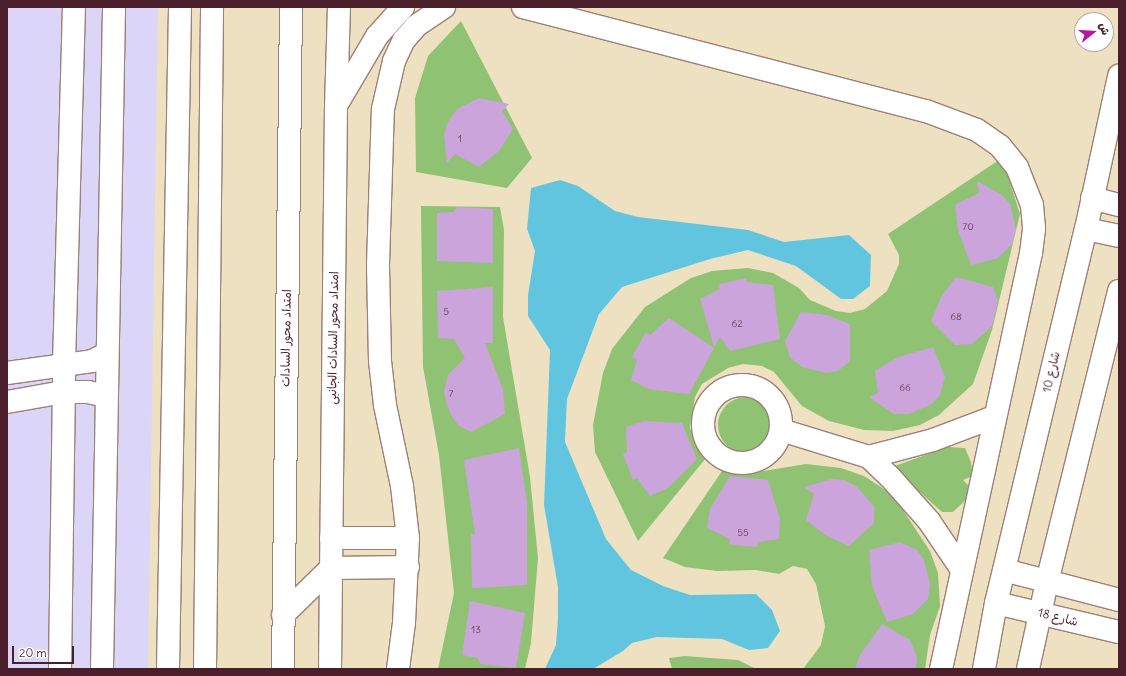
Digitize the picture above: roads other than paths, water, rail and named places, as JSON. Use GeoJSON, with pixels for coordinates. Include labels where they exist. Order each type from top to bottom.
{"type":"FeatureCollection","features":[{"type":"Feature","properties":{"kind":"street"},"geometry":{"type":"LineString","coordinates":[[60,669],[64,364],[74,7]]}},
{"type":"Feature","properties":{"kind":"street"},"geometry":{"type":"LineString","coordinates":[[102,669],[106,354],[114,7]]}},
{"type":"Feature","properties":{"kind":"street"},"geometry":{"type":"LineString","coordinates":[[168,669],[180,7]]}},
{"type":"Feature","properties":{"kind":"street"},"geometry":{"type":"LineString","coordinates":[[205,669],[212,7]]}},
{"type":"Feature","properties":{"kind":"street","name":"امتداد محور السادات"},"geometry":{"type":"LineString","coordinates":[[283,669],[291,7]]}},
{"type":"Feature","properties":{"kind":"street","name":"امتداد محور السادات الجانبى"},"geometry":{"type":"LineString","coordinates":[[330,669],[336,107],[339,7]]}},
{"type":"Feature","properties":{"kind":"street"},"geometry":{"type":"LineString","coordinates":[[336,107],[377,36],[403,7]]}},
{"type":"Feature","properties":{"kind":"street"},"geometry":{"type":"LineString","coordinates":[[398,669],[408,567],[408,538],[402,486],[385,405],[380,361],[378,265],[383,109],[394,61],[404,40],[416,26],[444,7]]}},
{"type":"Feature","properties":{"kind":"street"},"geometry":{"type":"LineString","coordinates":[[523,7],[926,111],[977,130],[1000,146],[1017,167],[1032,205],[1034,229],[1031,253],[994,417],[941,669]]}},
{"type":"Feature","properties":{"kind":"street","name":"شارع 10"},"geometry":{"type":"LineString","coordinates":[[984,669],[996,603],[1086,229],[1119,76]]}},
{"type":"Feature","properties":{"kind":"street"},"geometry":{"type":"LineString","coordinates":[[1092,198],[1119,205]]}},
{"type":"Feature","properties":{"kind":"street"},"geometry":{"type":"LineString","coordinates":[[1086,229],[1119,236]]}},
{"type":"Feature","properties":{"kind":"street"},"geometry":{"type":"LineString","coordinates":[[1028,669],[1047,582],[1119,291]]}},
{"type":"Feature","properties":{"kind":"street"},"geometry":{"type":"LineString","coordinates":[[7,373],[92,360],[106,354]]}},
{"type":"Feature","properties":{"kind":"street"},"geometry":{"type":"LineString","coordinates":[[7,402],[64,392],[88,392],[106,396]]}},
{"type":"Feature","properties":{"kind":"street"},"geometry":{"type":"LineString","coordinates":[[869,457],[933,440],[994,417]]}},
{"type":"Feature","properties":{"kind":"street"},"geometry":{"type":"LineString","coordinates":[[781,430],[869,457],[915,504],[962,570]]}},
{"type":"Feature","properties":{"kind":"street"},"geometry":{"type":"LineString","coordinates":[[331,538],[408,538]]}},
{"type":"Feature","properties":{"kind":"street"},"geometry":{"type":"LineString","coordinates":[[283,615],[331,568],[408,567]]}},
{"type":"Feature","properties":{"kind":"street"},"geometry":{"type":"LineString","coordinates":[[1004,570],[1119,600]]}},
{"type":"Feature","properties":{"kind":"street","name":"شارع 18"},"geometry":{"type":"LineString","coordinates":[[996,603],[1040,612],[1119,632]]}},
{"type":"Feature","properties":{"kind":"water"},"geometry":{"type":"Polygon","coordinates":[[[560,180],[578,186],[615,211],[638,217],[748,230],[784,242],[849,235],[871,255],[870,286],[853,299],[841,299],[796,266],[748,250],[710,259],[622,287],[599,314],[567,399],[565,442],[606,539],[631,570],[663,586],[690,595],[756,594],[772,610],[780,631],[768,648],[749,650],[722,639],[657,637],[632,643],[623,651],[593,669],[545,669],[556,645],[558,618],[558,587],[544,505],[550,350],[528,316],[528,295],[535,251],[527,229],[531,188],[560,180]]]}}]}
